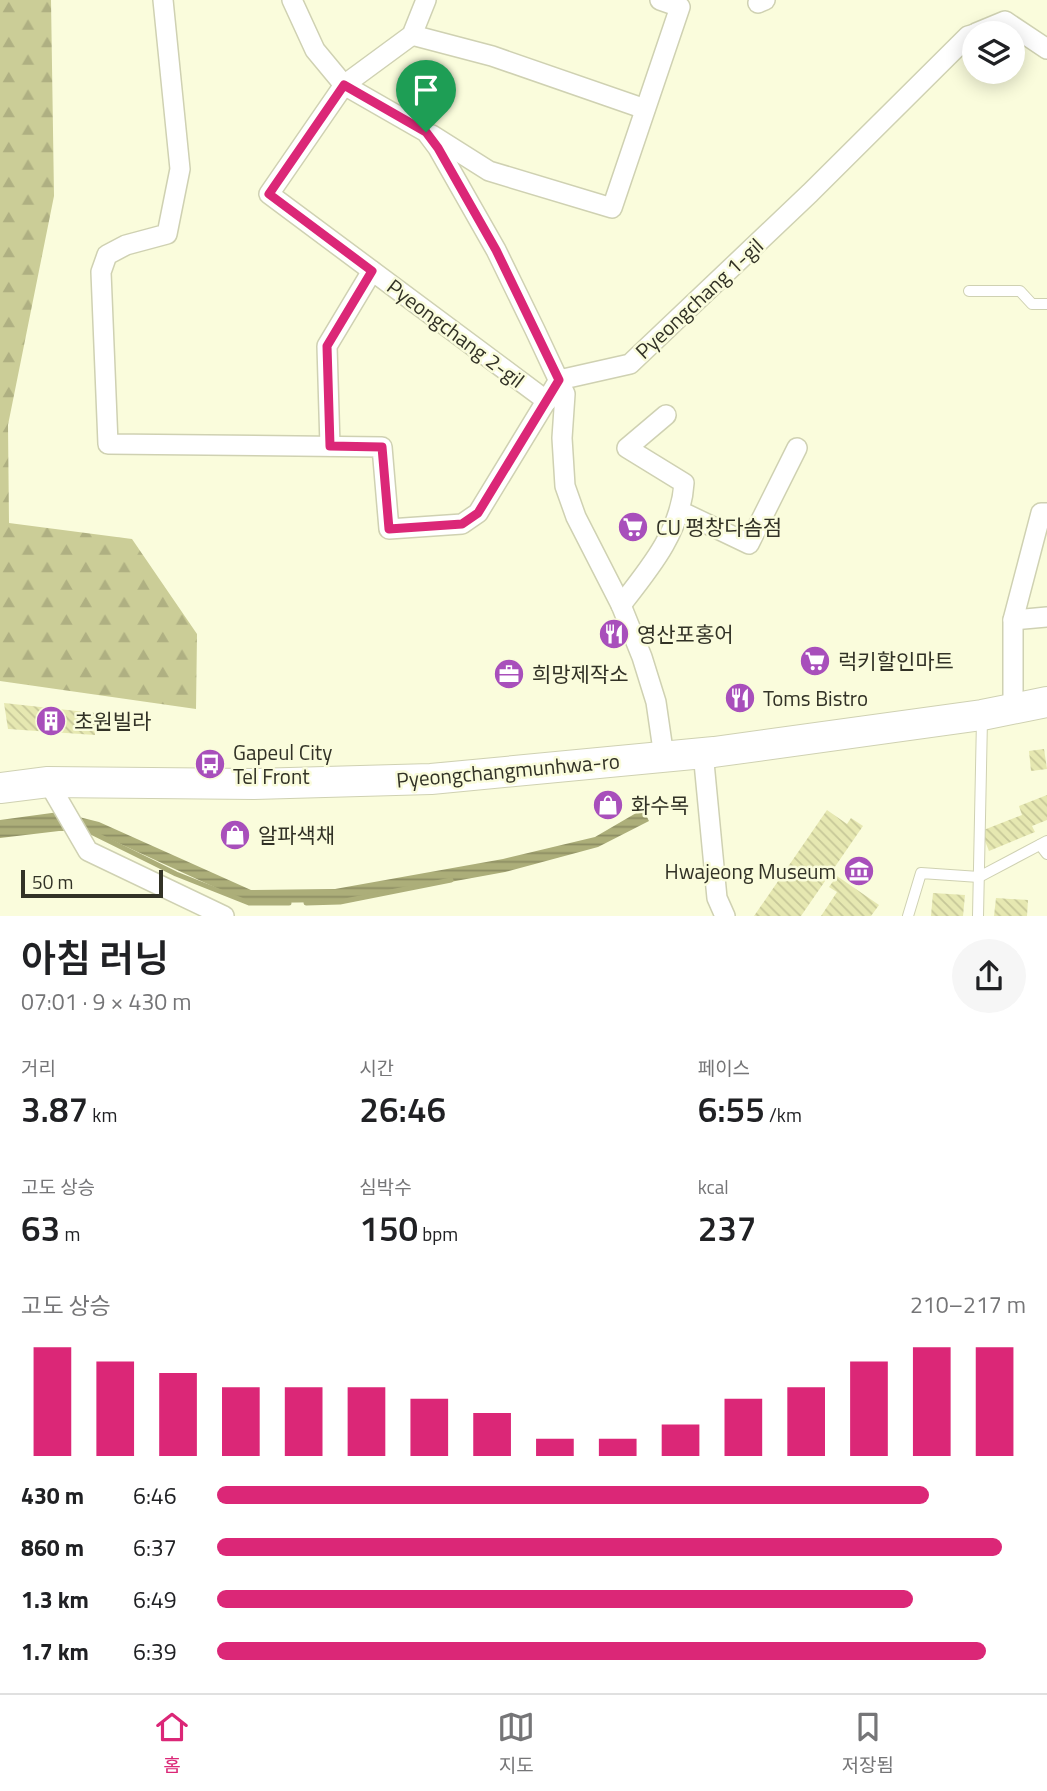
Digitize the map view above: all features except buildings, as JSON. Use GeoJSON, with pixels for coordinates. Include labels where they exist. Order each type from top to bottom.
{"type":"FeatureCollection","features":[{"type":"Feature","properties":{"kind":"main road","name":"Pyeongchangmunhwa-ro"},"geometry":{"type":"LineString","coordinates":[[0,788],[42,783],[254,784],[430,779],[664,757],[982,715],[1047,702]]}},
{"type":"Feature","properties":{"kind":"main road"},"geometry":{"type":"LineString","coordinates":[[0,781],[42,783]]}},
{"type":"Feature","properties":{"kind":"street"},"geometry":{"type":"LineString","coordinates":[[163,0],[180,169],[167,234],[126,245],[107,255],[101,272],[108,444],[382,447],[389,529],[462,524],[478,513],[559,380]]}},
{"type":"Feature","properties":{"kind":"street"},"geometry":{"type":"LineString","coordinates":[[292,0],[315,50],[344,85],[489,171],[612,208],[680,7],[660,0]]}},
{"type":"Feature","properties":{"kind":"street"},"geometry":{"type":"LineString","coordinates":[[344,85],[412,35],[426,0]]}},
{"type":"Feature","properties":{"kind":"street","name":"Pyeongchang 1-gil"},"geometry":{"type":"LineString","coordinates":[[1025,34],[1047,49]]}},
{"type":"Feature","properties":{"kind":"street"},"geometry":{"type":"LineString","coordinates":[[412,35],[492,56],[645,109]]}},
{"type":"Feature","properties":{"kind":"street","name":"Pyeongchang 1-gil"},"geometry":{"type":"LineString","coordinates":[[559,380],[630,364],[810,193],[962,42]]}},
{"type":"Feature","properties":{"kind":"street","name":"Pyeongchang 2-gil"},"geometry":{"type":"LineString","coordinates":[[344,85],[269,194],[547,401]]}},
{"type":"Feature","properties":{"kind":"street"},"geometry":{"type":"LineString","coordinates":[[426,132],[496,250],[565,394],[562,438],[565,486],[576,517],[621,605],[656,702],[664,757]]}},
{"type":"Feature","properties":{"kind":"street"},"geometry":{"type":"LineString","coordinates":[[330,446],[327,346],[372,271]]}},
{"type":"Feature","properties":{"kind":"street"},"geometry":{"type":"LineString","coordinates":[[621,605],[658,557],[680,511],[684,483],[627,448],[666,415]]}},
{"type":"Feature","properties":{"kind":"street"},"geometry":{"type":"LineString","coordinates":[[680,511],[749,544],[797,448]]}},
{"type":"Feature","properties":{"kind":"street"},"geometry":{"type":"LineString","coordinates":[[1013,707],[1013,620],[1041,513],[1047,513]]}},
{"type":"Feature","properties":{"kind":"street"},"geometry":{"type":"LineString","coordinates":[[1013,620],[1047,617]]}},
{"type":"Feature","properties":{"kind":"street"},"geometry":{"type":"LineString","coordinates":[[704,752],[717,898],[725,916]]}},
{"type":"Feature","properties":{"kind":"street"},"geometry":{"type":"LineString","coordinates":[[42,783],[67,814],[88,851],[224,916]]}},
{"type":"Feature","properties":{"kind":"lane"},"geometry":{"type":"LineString","coordinates":[[969,291],[1020,291],[1032,304],[1047,304]]}},
{"type":"Feature","properties":{"kind":"lane"},"geometry":{"type":"LineString","coordinates":[[978,916],[982,715]]}},
{"type":"Feature","properties":{"kind":"lane"},"geometry":{"type":"LineString","coordinates":[[908,916],[921,873],[979,877],[1043,843],[1047,854]]}},
{"type":"Feature","properties":{"kind":"green space"},"geometry":{"type":"Polygon","coordinates":[[[0,0],[51,0],[54,196],[8,425],[9,523],[132,539],[197,634],[196,709],[0,681],[0,0]]]}},
{"type":"Feature","properties":{"kind":"shaded area"},"geometry":{"type":"Polygon","coordinates":[[[643,809],[649,821],[598,847],[505,872],[340,902],[249,903],[92,831],[59,831],[0,838],[0,820],[59,812],[99,822],[251,890],[335,889],[503,859],[595,837],[643,809]]]}},
{"type":"Feature","properties":{"kind":"waterway"},"geometry":{"type":"LineString","coordinates":[[87,830],[176,874],[249,903],[289,903]]}},
{"type":"Feature","properties":{"kind":"waterway"},"geometry":{"type":"LineString","coordinates":[[306,903],[340,902],[451,880]]}},
{"type":"Feature","properties":{"kind":"place","name":"CU 평창다솜점"},"geometry":{"type":"Point","coordinates":[633,527]}},
{"type":"Feature","properties":{"kind":"place","name":"영산포홍어"},"geometry":{"type":"Point","coordinates":[614,634]}},
{"type":"Feature","properties":{"kind":"place","name":"럭키할인마트"},"geometry":{"type":"Point","coordinates":[815,661]}},
{"type":"Feature","properties":{"kind":"place","name":"희망제작소"},"geometry":{"type":"Point","coordinates":[509,674]}},
{"type":"Feature","properties":{"kind":"place","name":"Toms Bistro"},"geometry":{"type":"Point","coordinates":[740,698]}},
{"type":"Feature","properties":{"kind":"place","name":"초원빌라"},"geometry":{"type":"Point","coordinates":[51,721]}},
{"type":"Feature","properties":{"kind":"place","name":"Gapeul City Tel Front"},"geometry":{"type":"Point","coordinates":[210,764]}},
{"type":"Feature","properties":{"kind":"place","name":"화수목"},"geometry":{"type":"Point","coordinates":[608,805]}},
{"type":"Feature","properties":{"kind":"place","name":"알파색채"},"geometry":{"type":"Point","coordinates":[235,835]}},
{"type":"Feature","properties":{"kind":"place","name":"Hwajeong Museum"},"geometry":{"type":"Point","coordinates":[859,871]}},
{"type":"Feature","properties":{"kind":"route"},"geometry":{"type":"LineString","coordinates":[[344,85],[426,132],[438,148],[496,250],[559,380],[478,513],[462,524],[389,529],[382,447],[330,446],[327,346],[372,271],[269,194],[344,85]]}}]}
